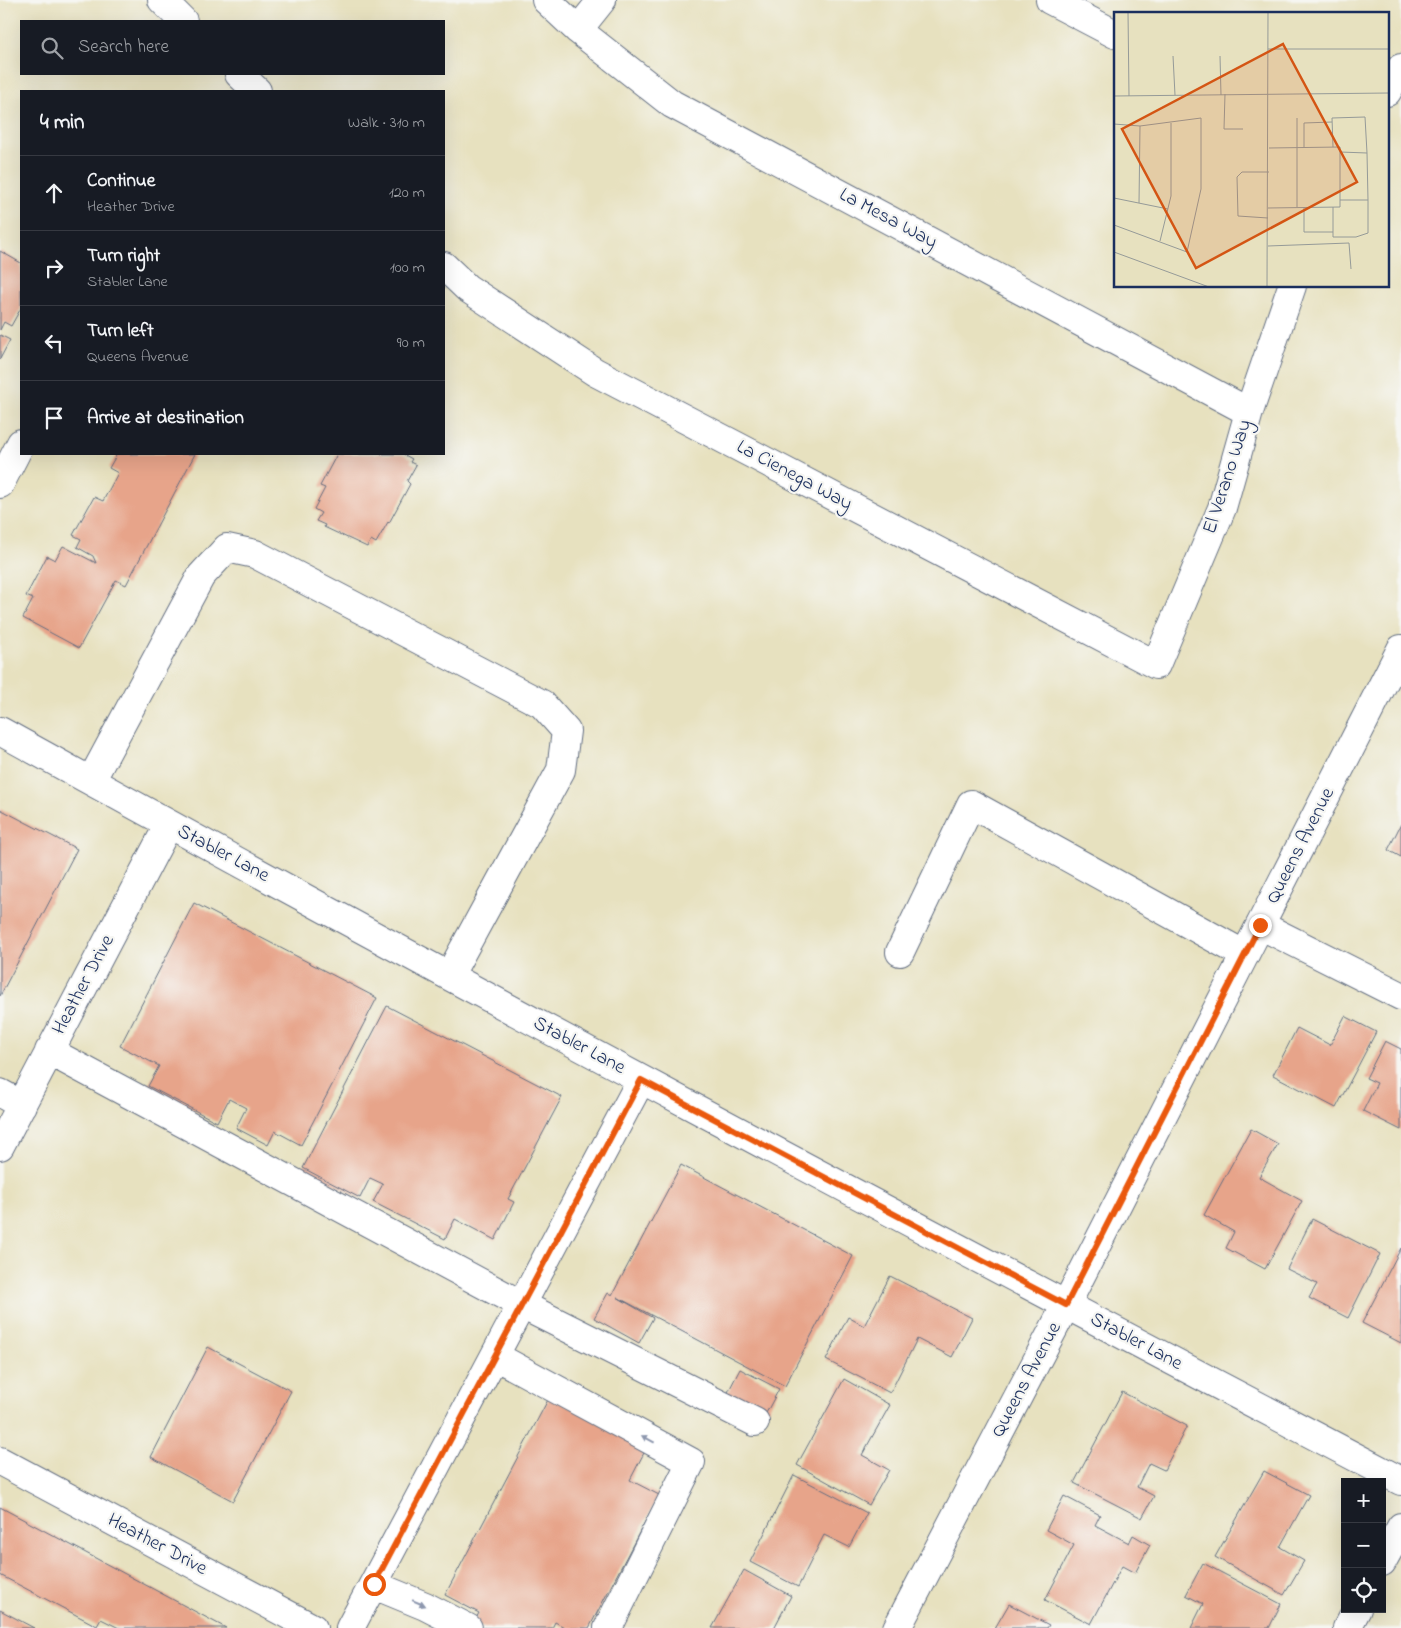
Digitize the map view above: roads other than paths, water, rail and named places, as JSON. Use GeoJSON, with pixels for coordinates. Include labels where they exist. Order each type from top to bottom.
{"type":"FeatureCollection","features":[{"type":"Feature","properties":{"kind":"street"},"geometry":{"type":"LineString","coordinates":[[161,0],[182,20]]}},
{"type":"Feature","properties":{"kind":"street","name":"La Mesa Way"},"geometry":{"type":"LineString","coordinates":[[546,0],[578,30],[672,104],[1249,412]]}},
{"type":"Feature","properties":{"kind":"street"},"geometry":{"type":"LineString","coordinates":[[578,30],[602,0]]}},
{"type":"Feature","properties":{"kind":"street"},"geometry":{"type":"LineString","coordinates":[[1050,0],[1114,33]]}},
{"type":"Feature","properties":{"kind":"street"},"geometry":{"type":"LineString","coordinates":[[1388,90],[1401,68]]}},
{"type":"Feature","properties":{"kind":"street"},"geometry":{"type":"LineString","coordinates":[[240,75],[256,90]]}},
{"type":"Feature","properties":{"kind":"street","name":"La Cienega Way"},"geometry":{"type":"LineString","coordinates":[[445,267],[467,288],[595,372],[1156,665]]}},
{"type":"Feature","properties":{"kind":"street","name":"El Verano Way"},"geometry":{"type":"LineString","coordinates":[[1156,665],[1222,508],[1249,412],[1291,288]]}},
{"type":"Feature","properties":{"kind":"street"},"geometry":{"type":"LineString","coordinates":[[0,484],[20,445]]}},
{"type":"Feature","properties":{"kind":"street"},"geometry":{"type":"LineString","coordinates":[[91,781],[201,576],[227,548],[255,554],[542,704],[566,731],[560,770],[449,976]]}},
{"type":"Feature","properties":{"kind":"street","name":"Queens Avenue"},"geometry":{"type":"LineString","coordinates":[[897,1628],[1066,1305],[1401,649]]}},
{"type":"Feature","properties":{"kind":"street","name":"Stabler Lane"},"geometry":{"type":"LineString","coordinates":[[0,730],[169,824],[641,1080],[1401,1481]]}},
{"type":"Feature","properties":{"kind":"street"},"geometry":{"type":"LineString","coordinates":[[900,952],[971,804],[1245,955]]}},
{"type":"Feature","properties":{"kind":"street","name":"Heather Drive"},"geometry":{"type":"LineString","coordinates":[[0,1146],[11,1099],[49,1051],[169,824]]}},
{"type":"Feature","properties":{"kind":"street"},"geometry":{"type":"LineString","coordinates":[[1260,925],[1401,996]]}},
{"type":"Feature","properties":{"kind":"street"},"geometry":{"type":"LineString","coordinates":[[49,1051],[522,1305],[755,1422]]}},
{"type":"Feature","properties":{"kind":"street"},"geometry":{"type":"LineString","coordinates":[[350,1628],[641,1080]]}},
{"type":"Feature","properties":{"kind":"street"},"geometry":{"type":"LineString","coordinates":[[495,1356],[691,1462],[608,1628]]}},
{"type":"Feature","properties":{"kind":"street","name":"Heather Drive"},"geometry":{"type":"LineString","coordinates":[[0,1462],[311,1628]]}},
{"type":"Feature","properties":{"kind":"street"},"geometry":{"type":"LineString","coordinates":[[1386,1555],[1401,1527]]}},
{"type":"Feature","properties":{"kind":"street"},"geometry":{"type":"LineString","coordinates":[[374,1584],[425,1606],[468,1628]]}},
{"type":"Feature","properties":{"kind":"street"},"geometry":{"type":"LineString","coordinates":[[1347,1628],[1355,1613]]}}]}
